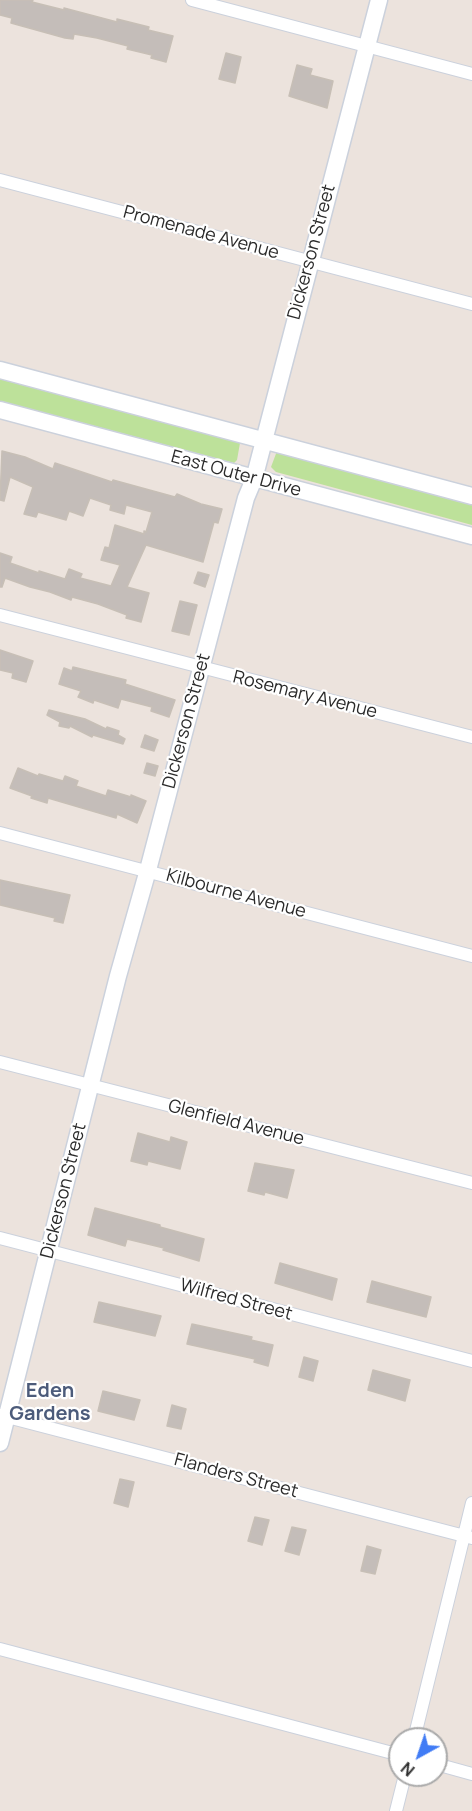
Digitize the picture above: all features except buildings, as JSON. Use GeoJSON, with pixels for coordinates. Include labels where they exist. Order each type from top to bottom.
{"type":"FeatureCollection","features":[{"type":"Feature","properties":{"kind":"street"},"geometry":{"type":"LineString","coordinates":[[192,0],[472,74]]}},
{"type":"Feature","properties":{"kind":"street","name":"Dickerson Street"},"geometry":{"type":"LineString","coordinates":[[0,1443],[3,1416],[48,1251],[118,976],[246,498],[254,479],[379,0]]}},
{"type":"Feature","properties":{"kind":"street","name":"Promenade Avenue"},"geometry":{"type":"LineString","coordinates":[[0,180],[472,304]]}},
{"type":"Feature","properties":{"kind":"street"},"geometry":{"type":"LineString","coordinates":[[0,370],[472,496]]}},
{"type":"Feature","properties":{"kind":"street","name":"East Outer Drive"},"geometry":{"type":"LineString","coordinates":[[0,410],[472,536]]}},
{"type":"Feature","properties":{"kind":"street","name":"Rosemary Avenue"},"geometry":{"type":"LineString","coordinates":[[0,615],[472,737]]}},
{"type":"Feature","properties":{"kind":"street","name":"Kilbourne Avenue"},"geometry":{"type":"LineString","coordinates":[[0,833],[472,956]]}},
{"type":"Feature","properties":{"kind":"street","name":"Glenfield Avenue"},"geometry":{"type":"LineString","coordinates":[[0,1062],[472,1183]]}},
{"type":"Feature","properties":{"kind":"street","name":"Wilfred Street"},"geometry":{"type":"LineString","coordinates":[[0,1238],[472,1361]]}},
{"type":"Feature","properties":{"kind":"street","name":"Flanders Street"},"geometry":{"type":"LineString","coordinates":[[3,1416],[468,1537]]}},
{"type":"Feature","properties":{"kind":"street"},"geometry":{"type":"LineString","coordinates":[[417,1727],[468,1537],[472,1503]]}},
{"type":"Feature","properties":{"kind":"street"},"geometry":{"type":"LineString","coordinates":[[0,1649],[388,1752]]}},
{"type":"Feature","properties":{"kind":"street"},"geometry":{"type":"LineString","coordinates":[[448,1767],[472,1774]]}},
{"type":"Feature","properties":{"kind":"street"},"geometry":{"type":"LineString","coordinates":[[396,1811],[402,1787]]}},
{"type":"Feature","properties":{"kind":"green space"},"geometry":{"type":"Polygon","coordinates":[[[0,379],[240,443],[237,460],[234,463],[0,401],[0,379]]]}},
{"type":"Feature","properties":{"kind":"green space"},"geometry":{"type":"Polygon","coordinates":[[[277,451],[472,503],[472,525],[276,472],[271,467],[277,451]]]}},
{"type":"Feature","properties":{"kind":"district","name":"Eden Gardens"},"geometry":{"type":"Point","coordinates":[50,1402]}}]}
